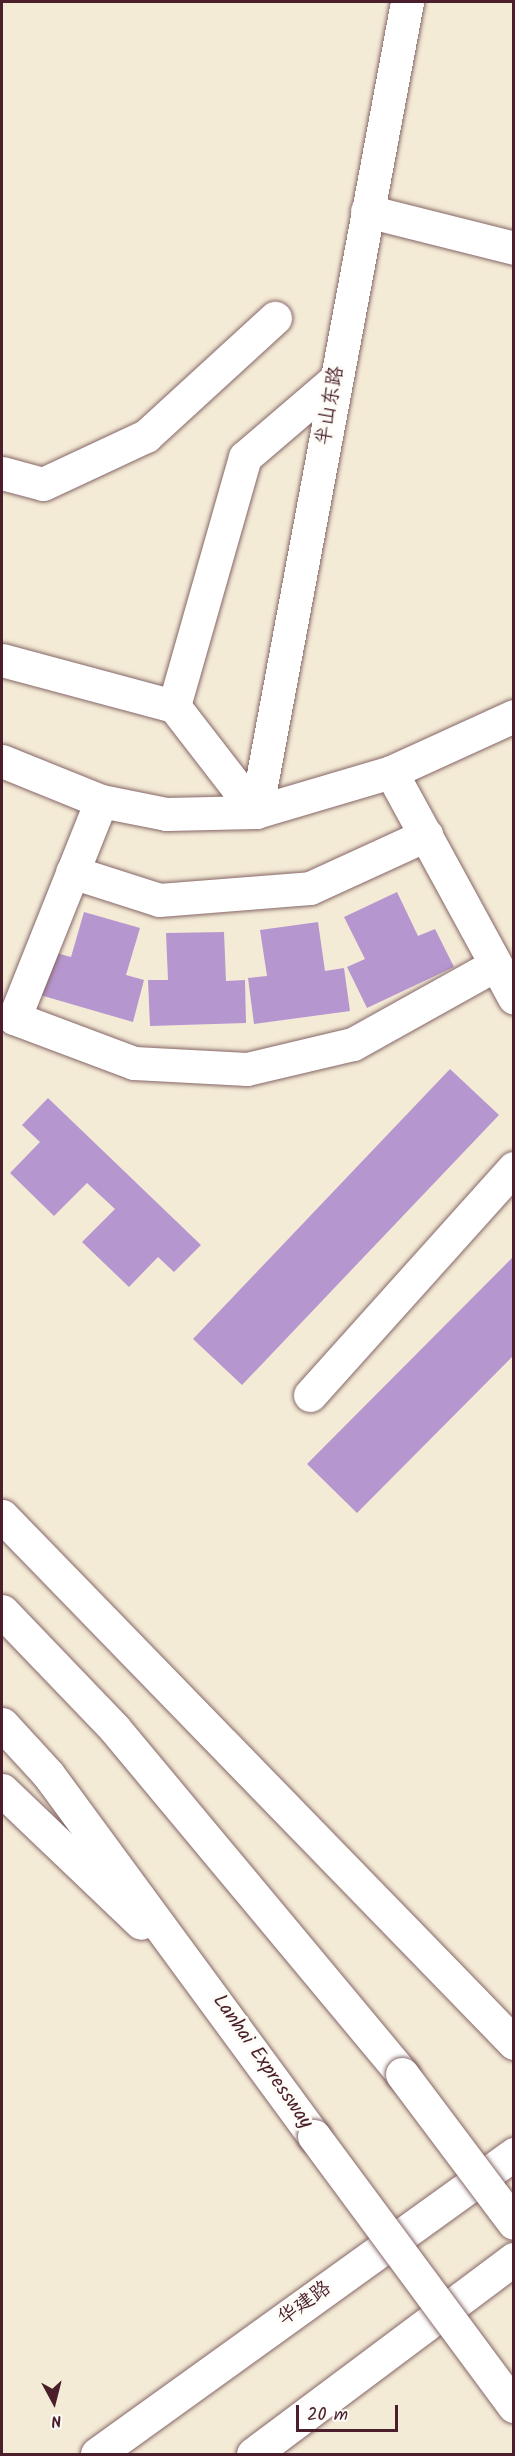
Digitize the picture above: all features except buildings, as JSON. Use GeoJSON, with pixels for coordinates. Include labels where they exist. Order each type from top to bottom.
{"type":"FeatureCollection","features":[{"type":"Feature","properties":{"kind":"main road","name":"半山东路"},"geometry":{"type":"LineString","coordinates":[[256,812],[407,2]]}},
{"type":"Feature","properties":{"kind":"main road"},"geometry":{"type":"LineString","coordinates":[[367,211],[513,248]]}},
{"type":"Feature","properties":{"kind":"main road"},"geometry":{"type":"LineString","coordinates":[[2,473],[43,484],[146,436],[275,318]]}},
{"type":"Feature","properties":{"kind":"main road"},"geometry":{"type":"LineString","coordinates":[[174,706],[245,457],[336,379]]}},
{"type":"Feature","properties":{"kind":"main road"},"geometry":{"type":"LineString","coordinates":[[2,660],[174,706],[256,812]]}},
{"type":"Feature","properties":{"kind":"main road"},"geometry":{"type":"LineString","coordinates":[[2,761],[101,801],[166,814],[256,812],[391,772],[513,716]]}},
{"type":"Feature","properties":{"kind":"main road"},"geometry":{"type":"LineString","coordinates":[[391,772],[513,998]]}},
{"type":"Feature","properties":{"kind":"main road"},"geometry":{"type":"LineString","coordinates":[[101,801],[14,1018],[134,1063],[247,1069],[353,1044],[495,965]]}},
{"type":"Feature","properties":{"kind":"main road"},"geometry":{"type":"LineString","coordinates":[[72,872],[159,900],[310,888],[426,835]]}},
{"type":"Feature","properties":{"kind":"main road"},"geometry":{"type":"LineString","coordinates":[[310,1395],[513,1168]]}},
{"type":"Feature","properties":{"kind":"main road"},"geometry":{"type":"LineString","coordinates":[[2,1516],[513,2043]]}},
{"type":"Feature","properties":{"kind":"main road"},"geometry":{"type":"LineString","coordinates":[[2,1611],[115,1729],[402,2074],[513,2223]]}},
{"type":"Feature","properties":{"kind":"main road","name":"Lanhai Expressway"},"geometry":{"type":"LineString","coordinates":[[2,1724],[48,1774],[213,1992],[314,2136],[513,2406]]}},
{"type":"Feature","properties":{"kind":"main road"},"geometry":{"type":"LineString","coordinates":[[2,1790],[213,1992]]}},
{"type":"Feature","properties":{"kind":"main road","name":"华建路"},"geometry":{"type":"LineString","coordinates":[[97,2454],[513,2154]]}},
{"type":"Feature","properties":{"kind":"main road"},"geometry":{"type":"LineString","coordinates":[[254,2454],[513,2259]]}}]}
